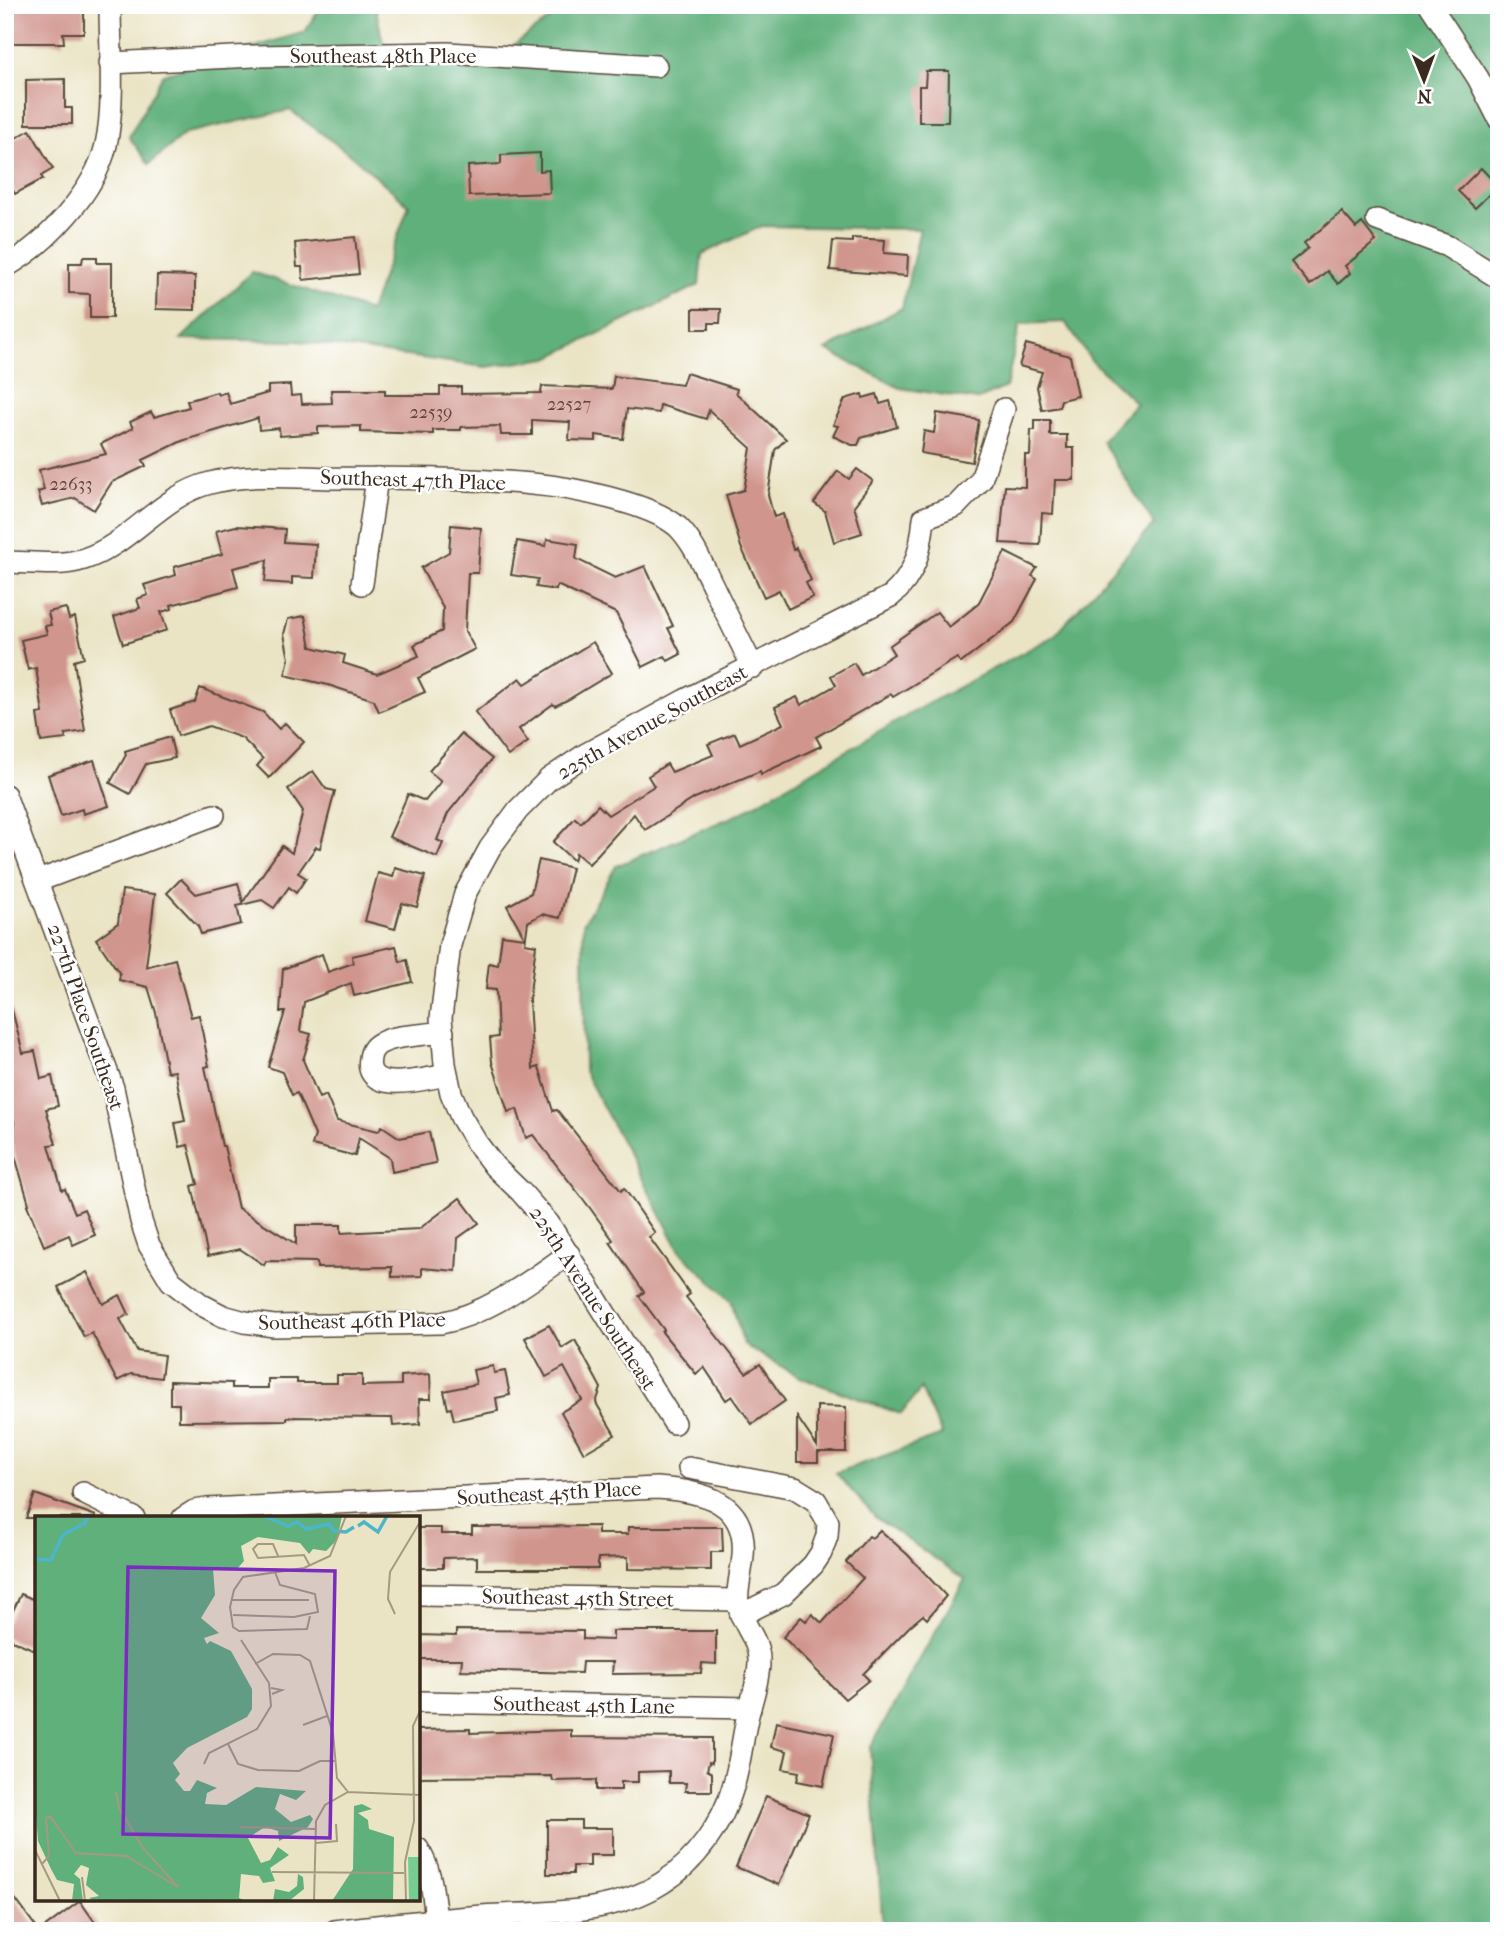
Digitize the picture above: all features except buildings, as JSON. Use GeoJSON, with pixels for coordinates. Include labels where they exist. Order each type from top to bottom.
{"type":"FeatureCollection","features":[{"type":"Feature","properties":{"kind":"street"},"geometry":{"type":"LineString","coordinates":[[5,267],[43,240],[73,205],[99,165],[107,131],[110,5]]}},
{"type":"Feature","properties":{"kind":"street"},"geometry":{"type":"LineString","coordinates":[[1430,5],[1478,78],[1499,119]]}},
{"type":"Feature","properties":{"kind":"street","name":"Southeast 48th Place"},"geometry":{"type":"LineString","coordinates":[[110,63],[254,56],[448,53],[656,66]]}},
{"type":"Feature","properties":{"kind":"street"},"geometry":{"type":"LineString","coordinates":[[1377,220],[1447,246],[1499,278]]}},
{"type":"Feature","properties":{"kind":"street","name":"225th Avenue Southeast"},"geometry":{"type":"LineString","coordinates":[[674,1423],[549,1224],[494,1166],[476,1142],[451,1093],[442,1018],[450,945],[465,894],[490,848],[518,810],[549,779],[586,754],[685,700],[891,596],[911,575],[918,557],[924,518],[956,506],[981,480],[1004,409]]}},
{"type":"Feature","properties":{"kind":"street","name":"Southeast 47th Place"},"geometry":{"type":"LineString","coordinates":[[5,562],[64,563],[85,558],[111,547],[160,507],[208,484],[259,477],[534,484],[632,504],[677,526],[697,553],[753,667]]}},
{"type":"Feature","properties":{"kind":"street"},"geometry":{"type":"LineString","coordinates":[[362,584],[377,478]]}},
{"type":"Feature","properties":{"kind":"street","name":"227th Place Southeast"},"geometry":{"type":"LineString","coordinates":[[5,795],[113,1088],[141,1220],[149,1245],[171,1280]]}},
{"type":"Feature","properties":{"kind":"street"},"geometry":{"type":"LineString","coordinates":[[38,881],[214,815]]}},
{"type":"Feature","properties":{"kind":"street"},"geometry":{"type":"LineString","coordinates":[[443,1032],[383,1041],[374,1048],[369,1067],[374,1076],[395,1083],[447,1075]]}},
{"type":"Feature","properties":{"kind":"street","name":"Southeast 46th Place"},"geometry":{"type":"LineString","coordinates":[[171,1280],[202,1306],[245,1322],[274,1326],[441,1323],[461,1319],[497,1303],[569,1254]]}},
{"type":"Feature","properties":{"kind":"street"},"geometry":{"type":"LineString","coordinates":[[334,1931],[436,1919],[595,1908],[634,1898],[664,1882],[686,1864],[718,1822],[733,1788],[760,1662],[758,1647],[739,1608],[783,1594],[813,1565],[821,1553],[827,1536],[828,1522],[816,1501],[795,1488],[689,1468]]}},
{"type":"Feature","properties":{"kind":"street","name":"Southeast 45th Place"},"geometry":{"type":"LineString","coordinates":[[186,1516],[194,1511],[207,1509],[657,1488],[687,1490],[724,1504],[736,1519],[744,1552],[739,1608]]}},
{"type":"Feature","properties":{"kind":"street"},"geometry":{"type":"LineString","coordinates":[[83,1493],[130,1516]]}},
{"type":"Feature","properties":{"kind":"street","name":"Southeast 45th Street"},"geometry":{"type":"LineString","coordinates":[[420,1595],[739,1608]]}},
{"type":"Feature","properties":{"kind":"street","name":"Southeast 45th Lane"},"geometry":{"type":"LineString","coordinates":[[420,1702],[750,1708]]}},
{"type":"Feature","properties":{"kind":"street"},"geometry":{"type":"LineString","coordinates":[[420,1852],[426,1861],[436,1919]]}},
{"type":"Feature","properties":{"kind":"green space"},"geometry":{"type":"Polygon","coordinates":[[[322,5],[375,5],[383,43],[478,71],[569,5],[1499,5],[1499,1931],[883,1931],[870,1748],[965,1579],[876,1518],[836,1473],[942,1435],[921,1389],[901,1414],[802,1378],[744,1345],[731,1301],[680,1251],[584,1071],[583,924],[616,866],[739,814],[920,708],[1054,636],[1154,524],[1102,441],[1136,403],[1091,360],[1065,322],[1020,324],[1006,387],[977,400],[900,388],[826,350],[902,308],[920,229],[762,226],[702,254],[699,285],[548,358],[486,367],[298,341],[181,339],[252,272],[370,311],[409,205],[351,155],[290,110],[186,133],[149,164],[129,137],[163,74],[305,32],[322,5]]]}}]}
